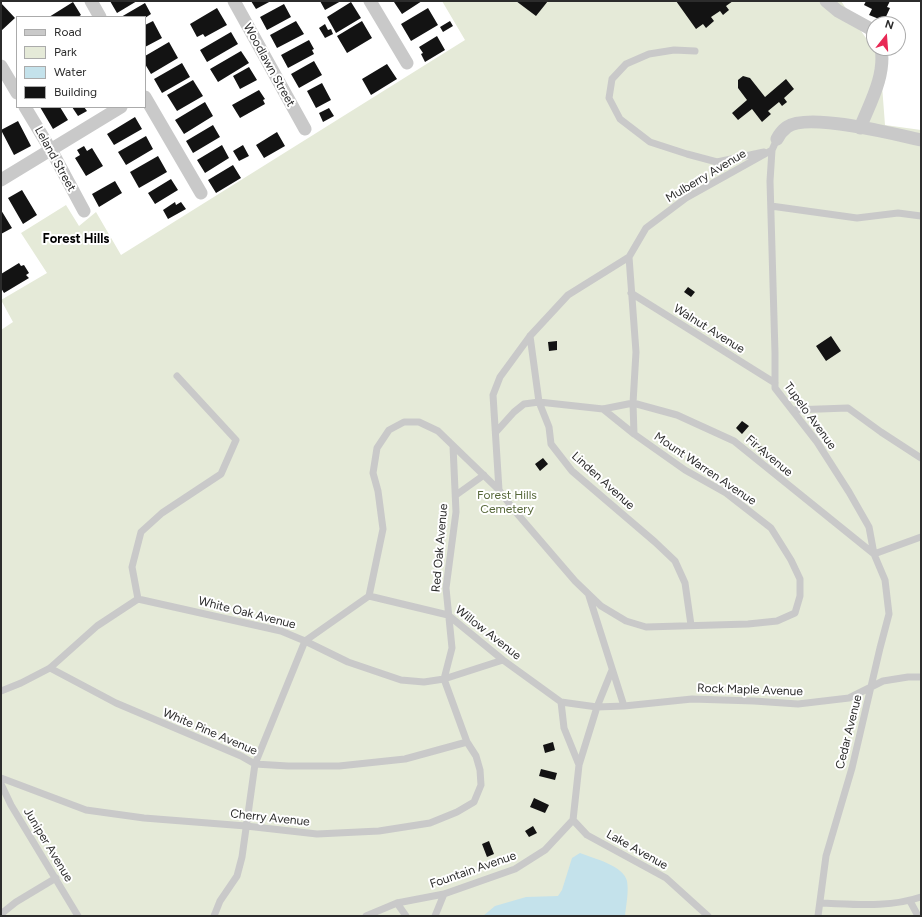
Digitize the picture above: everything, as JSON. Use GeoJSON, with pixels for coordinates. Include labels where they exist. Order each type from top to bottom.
{"type":"FeatureCollection","features":[{"type":"Feature","properties":{"kind":"street"},"geometry":{"type":"LineString","coordinates":[[91,1],[99,16]]}},
{"type":"Feature","properties":{"kind":"street","name":"Woodlawn Street"},"geometry":{"type":"LineString","coordinates":[[234,1],[305,129]]}},
{"type":"Feature","properties":{"kind":"street"},"geometry":{"type":"LineString","coordinates":[[370,1],[407,63]]}},
{"type":"Feature","properties":{"kind":"street"},"geometry":{"type":"LineString","coordinates":[[826,1],[838,11],[866,26]]}},
{"type":"Feature","properties":{"kind":"street"},"geometry":{"type":"LineString","coordinates":[[860,128],[881,72],[883,56]]}},
{"type":"Feature","properties":{"kind":"street"},"geometry":{"type":"LineString","coordinates":[[1,66],[16,91]]}},
{"type":"Feature","properties":{"kind":"street"},"geometry":{"type":"LineString","coordinates":[[146,99],[201,193]]}},
{"type":"Feature","properties":{"kind":"street","name":"Leland Street"},"geometry":{"type":"LineString","coordinates":[[26,108],[51,150],[84,211]]}},
{"type":"Feature","properties":{"kind":"street"},"geometry":{"type":"LineString","coordinates":[[1,180],[119,108]]}},
{"type":"Feature","properties":{"kind":"street"},"geometry":{"type":"LineString","coordinates":[[775,145],[787,127],[799,123],[822,122],[921,140]]}},
{"type":"Feature","properties":{"kind":"lane"},"geometry":{"type":"LineString","coordinates":[[694,51],[674,50],[649,54],[626,64],[612,79],[609,98],[620,119],[650,142],[717,162],[775,145]]}},
{"type":"Feature","properties":{"kind":"lane","name":"Tupelo Avenue"},"geometry":{"type":"LineString","coordinates":[[775,145],[770,181],[775,388],[817,442],[856,504],[869,527],[874,554]]}},
{"type":"Feature","properties":{"kind":"lane","name":"Mulberry Avenue"},"geometry":{"type":"LineString","coordinates":[[500,490],[494,395],[500,377],[530,336],[568,295],[629,257],[646,228],[651,224],[686,198],[775,145]]}},
{"type":"Feature","properties":{"kind":"lane"},"geometry":{"type":"LineString","coordinates":[[771,206],[857,218],[898,213],[921,216]]}},
{"type":"Feature","properties":{"kind":"lane"},"geometry":{"type":"LineString","coordinates":[[629,257],[636,352],[634,434]]}},
{"type":"Feature","properties":{"kind":"lane","name":"Walnut Avenue"},"geometry":{"type":"LineString","coordinates":[[631,293],[775,383]]}},
{"type":"Feature","properties":{"kind":"lane","name":"Linden Avenue"},"geometry":{"type":"LineString","coordinates":[[530,336],[539,402],[549,427],[552,444],[572,471],[675,561],[685,583],[691,625]]}},
{"type":"Feature","properties":{"kind":"lane"},"geometry":{"type":"LineString","coordinates":[[1,691],[21,683],[50,668],[97,626],[138,599],[132,567],[141,532],[162,513],[221,474],[236,440],[177,376]]}},
{"type":"Feature","properties":{"kind":"lane"},"geometry":{"type":"LineString","coordinates":[[496,432],[514,412],[524,404],[539,402],[603,409],[634,404]]}},
{"type":"Feature","properties":{"kind":"lane","name":"Fir Avenue"},"geometry":{"type":"LineString","coordinates":[[634,404],[677,415],[734,441],[874,554]]}},
{"type":"Feature","properties":{"kind":"lane"},"geometry":{"type":"LineString","coordinates":[[792,410],[848,408],[921,458]]}},
{"type":"Feature","properties":{"kind":"lane"},"geometry":{"type":"LineString","coordinates":[[603,409],[634,434]]}},
{"type":"Feature","properties":{"kind":"lane"},"geometry":{"type":"LineString","coordinates":[[369,596],[383,529],[378,491],[373,473],[377,448],[389,430],[404,422],[419,422],[438,431],[500,490],[514,510],[588,594],[624,706]]}},
{"type":"Feature","properties":{"kind":"lane","name":"Mount Warren Avenue"},"geometry":{"type":"LineString","coordinates":[[588,594],[601,606],[626,621],[646,627],[748,624],[777,621],[795,613],[800,596],[800,579],[791,560],[771,528],[726,493],[685,470],[634,434]]}},
{"type":"Feature","properties":{"kind":"lane","name":"Red Oak Avenue"},"geometry":{"type":"LineString","coordinates":[[444,679],[452,648],[446,588],[456,512],[454,446]]}},
{"type":"Feature","properties":{"kind":"lane","name":"Red Oak Avenue"},"geometry":{"type":"LineString","coordinates":[[456,495],[484,475]]}},
{"type":"Feature","properties":{"kind":"lane"},"geometry":{"type":"LineString","coordinates":[[874,554],[921,537]]}},
{"type":"Feature","properties":{"kind":"lane","name":"Cedar Avenue"},"geometry":{"type":"LineString","coordinates":[[818,916],[826,856],[852,768],[889,614],[885,580],[874,554]]}},
{"type":"Feature","properties":{"kind":"lane","name":"White Oak Avenue"},"geometry":{"type":"LineString","coordinates":[[138,599],[177,607],[239,623],[281,631],[305,641],[369,596]]}},
{"type":"Feature","properties":{"kind":"lane","name":"Willow Avenue"},"geometry":{"type":"LineString","coordinates":[[369,596],[448,615],[503,660],[561,702],[597,707]]}},
{"type":"Feature","properties":{"kind":"lane"},"geometry":{"type":"LineString","coordinates":[[214,916],[220,901],[237,876],[242,857],[255,764],[305,641],[348,662],[401,680],[424,682],[444,679],[503,660]]}},
{"type":"Feature","properties":{"kind":"lane","name":"White Pine Avenue"},"geometry":{"type":"LineString","coordinates":[[50,668],[116,703],[241,756],[255,764],[288,766],[339,766],[405,759],[467,742]]}},
{"type":"Feature","properties":{"kind":"lane"},"geometry":{"type":"LineString","coordinates":[[573,820],[579,765],[597,707],[612,670]]}},
{"type":"Feature","properties":{"kind":"lane","name":"Rock Maple Avenue"},"geometry":{"type":"LineString","coordinates":[[597,707],[624,706],[692,699],[798,704],[849,698],[883,681],[908,677],[921,677]]}},
{"type":"Feature","properties":{"kind":"lane"},"geometry":{"type":"LineString","coordinates":[[444,679],[467,742]]}},
{"type":"Feature","properties":{"kind":"lane"},"geometry":{"type":"LineString","coordinates":[[561,702],[564,728],[579,765]]}},
{"type":"Feature","properties":{"kind":"lane","name":"Cherry Avenue"},"geometry":{"type":"LineString","coordinates":[[1,778],[86,810],[144,818],[246,826],[317,834],[378,831],[430,823],[458,812],[474,802],[481,785],[480,770],[476,756],[467,742]]}},
{"type":"Feature","properties":{"kind":"lane","name":"Juniper Avenue"},"geometry":{"type":"LineString","coordinates":[[1,784],[11,805],[78,916]]}},
{"type":"Feature","properties":{"kind":"lane","name":"Fountain Avenue"},"geometry":{"type":"LineString","coordinates":[[366,916],[397,903],[444,894],[515,869],[545,850],[573,820]]}},
{"type":"Feature","properties":{"kind":"lane","name":"Lake Avenue"},"geometry":{"type":"LineString","coordinates":[[573,820],[588,834],[666,878],[708,916]]}},
{"type":"Feature","properties":{"kind":"lane"},"geometry":{"type":"LineString","coordinates":[[1,914],[16,902],[56,878]]}},
{"type":"Feature","properties":{"kind":"lane"},"geometry":{"type":"LineString","coordinates":[[434,916],[444,894]]}},
{"type":"Feature","properties":{"kind":"lane"},"geometry":{"type":"LineString","coordinates":[[820,903],[874,904],[910,901],[921,897]]}},
{"type":"Feature","properties":{"kind":"lane"},"geometry":{"type":"LineString","coordinates":[[910,901],[918,916]]}},
{"type":"Feature","properties":{"kind":"lane"},"geometry":{"type":"LineString","coordinates":[[397,903],[406,916]]}},
{"type":"Feature","properties":{"kind":"green space","name":"Forest Hills Cemetery"},"geometry":{"type":"Polygon","coordinates":[[[442,1],[841,1],[866,38],[866,56],[878,56],[880,59],[885,125],[921,130],[921,916],[1,916],[1,330],[13,322],[1,300],[47,273],[21,233],[66,205],[79,226],[96,212],[121,255],[465,40],[442,1]]]}},
{"type":"Feature","properties":{"kind":"water"},"geometry":{"type":"Polygon","coordinates":[[[580,853],[607,863],[625,876],[628,890],[625,916],[483,916],[495,906],[526,897],[558,896],[562,890],[572,858],[580,853]]]}},
{"type":"Feature","properties":{"kind":"building"},"geometry":{"type":"Polygon","coordinates":[[[110,1],[137,1],[117,13],[110,1]]]}},
{"type":"Feature","properties":{"kind":"building"},"geometry":{"type":"Polygon","coordinates":[[[251,1],[271,1],[256,9],[251,1]]]}},
{"type":"Feature","properties":{"kind":"building"},"geometry":{"type":"Polygon","coordinates":[[[320,1],[341,1],[325,10],[320,1]]]}},
{"type":"Feature","properties":{"kind":"building"},"geometry":{"type":"Polygon","coordinates":[[[422,1],[402,14],[394,2],[422,1]]]}},
{"type":"Feature","properties":{"kind":"building"},"geometry":{"type":"Polygon","coordinates":[[[516,1],[548,1],[536,16],[516,1]]]}},
{"type":"Feature","properties":{"kind":"building"},"geometry":{"type":"Polygon","coordinates":[[[676,1],[733,1],[726,6],[729,10],[723,15],[720,11],[711,17],[714,21],[706,28],[703,24],[696,29],[676,1]]]}},
{"type":"Feature","properties":{"kind":"building"},"geometry":{"type":"Polygon","coordinates":[[[866,1],[890,1],[887,7],[890,8],[886,16],[869,15],[872,9],[864,5],[866,1]]]}},
{"type":"Feature","properties":{"kind":"building"},"geometry":{"type":"Polygon","coordinates":[[[73,2],[81,15],[80,16],[51,16],[73,2]]]}},
{"type":"Feature","properties":{"kind":"building"},"geometry":{"type":"Polygon","coordinates":[[[351,2],[361,18],[336,33],[327,17],[351,2]]]}},
{"type":"Feature","properties":{"kind":"building"},"geometry":{"type":"Polygon","coordinates":[[[1,3],[15,18],[1,31],[1,3]]]}},
{"type":"Feature","properties":{"kind":"building"},"geometry":{"type":"Polygon","coordinates":[[[145,3],[151,14],[146,17],[146,16],[123,16],[145,3]]]}},
{"type":"Feature","properties":{"kind":"building"},"geometry":{"type":"Polygon","coordinates":[[[284,4],[291,17],[267,30],[260,17],[284,4]]]}},
{"type":"Feature","properties":{"kind":"building"},"geometry":{"type":"Polygon","coordinates":[[[217,8],[227,25],[205,37],[203,34],[197,37],[190,24],[217,8]]]}},
{"type":"Feature","properties":{"kind":"building"},"geometry":{"type":"Polygon","coordinates":[[[428,8],[438,25],[411,41],[401,24],[428,8]]]}},
{"type":"Feature","properties":{"kind":"building"},"geometry":{"type":"Polygon","coordinates":[[[153,21],[162,38],[146,46],[146,24],[153,21]]]}},
{"type":"Feature","properties":{"kind":"building"},"geometry":{"type":"Polygon","coordinates":[[[296,21],[304,34],[277,48],[270,35],[296,21]]]}},
{"type":"Feature","properties":{"kind":"building"},"geometry":{"type":"Polygon","coordinates":[[[362,21],[372,38],[347,53],[337,36],[362,21]]]}},
{"type":"Feature","properties":{"kind":"building"},"geometry":{"type":"Polygon","coordinates":[[[450,21],[453,26],[443,32],[440,27],[450,21]]]}},
{"type":"Feature","properties":{"kind":"building"},"geometry":{"type":"Polygon","coordinates":[[[325,24],[328,30],[331,29],[333,34],[325,38],[319,28],[325,24]]]}},
{"type":"Feature","properties":{"kind":"building"},"geometry":{"type":"Polygon","coordinates":[[[231,32],[238,44],[207,62],[200,50],[231,32]]]}},
{"type":"Feature","properties":{"kind":"building"},"geometry":{"type":"Polygon","coordinates":[[[437,36],[445,50],[425,62],[421,54],[423,53],[419,47],[437,36]]]}},
{"type":"Feature","properties":{"kind":"building"},"geometry":{"type":"Polygon","coordinates":[[[309,40],[314,49],[312,50],[314,54],[288,68],[281,55],[309,40]]]}},
{"type":"Feature","properties":{"kind":"building"},"geometry":{"type":"Polygon","coordinates":[[[169,42],[178,58],[151,74],[146,66],[146,55],[169,42]]]}},
{"type":"Feature","properties":{"kind":"building"},"geometry":{"type":"Polygon","coordinates":[[[241,51],[249,63],[218,82],[210,69],[241,51]]]}},
{"type":"Feature","properties":{"kind":"building"},"geometry":{"type":"Polygon","coordinates":[[[314,61],[322,75],[299,88],[291,74],[314,61]]]}},
{"type":"Feature","properties":{"kind":"building"},"geometry":{"type":"Polygon","coordinates":[[[182,63],[190,77],[162,93],[154,79],[182,63]]]}},
{"type":"Feature","properties":{"kind":"building"},"geometry":{"type":"Polygon","coordinates":[[[387,64],[397,79],[371,95],[362,79],[387,64]]]}},
{"type":"Feature","properties":{"kind":"building"},"geometry":{"type":"Polygon","coordinates":[[[249,67],[257,80],[240,89],[233,76],[249,67]]]}},
{"type":"Feature","properties":{"kind":"building"},"geometry":{"type":"Polygon","coordinates":[[[743,76],[750,78],[765,97],[786,79],[794,89],[784,98],[787,102],[782,106],[779,102],[768,111],[771,114],[762,122],[752,109],[738,120],[732,113],[747,100],[738,88],[738,80],[743,76]]]}},
{"type":"Feature","properties":{"kind":"building"},"geometry":{"type":"Polygon","coordinates":[[[193,80],[203,96],[177,111],[167,95],[193,80]]]}},
{"type":"Feature","properties":{"kind":"building"},"geometry":{"type":"Polygon","coordinates":[[[322,83],[331,100],[316,108],[307,91],[322,83]]]}},
{"type":"Feature","properties":{"kind":"building"},"geometry":{"type":"Polygon","coordinates":[[[259,90],[265,99],[263,100],[265,104],[240,118],[232,105],[259,90]]]}},
{"type":"Feature","properties":{"kind":"building"},"geometry":{"type":"Polygon","coordinates":[[[205,102],[213,116],[184,134],[175,120],[205,102]]]}},
{"type":"Feature","properties":{"kind":"building"},"geometry":{"type":"Polygon","coordinates":[[[41,108],[61,108],[68,120],[53,129],[41,108]]]}},
{"type":"Feature","properties":{"kind":"building"},"geometry":{"type":"Polygon","coordinates":[[[73,108],[85,108],[87,111],[78,116],[73,108]]]}},
{"type":"Feature","properties":{"kind":"building"},"geometry":{"type":"Polygon","coordinates":[[[329,108],[334,116],[323,122],[319,113],[329,108]]]}},
{"type":"Feature","properties":{"kind":"building"},"geometry":{"type":"Polygon","coordinates":[[[135,117],[142,129],[114,145],[107,134],[135,117]]]}},
{"type":"Feature","properties":{"kind":"building"},"geometry":{"type":"Polygon","coordinates":[[[18,121],[31,146],[14,155],[1,130],[18,121]]]}},
{"type":"Feature","properties":{"kind":"building"},"geometry":{"type":"Polygon","coordinates":[[[213,125],[220,137],[193,153],[186,141],[213,125]]]}},
{"type":"Feature","properties":{"kind":"building"},"geometry":{"type":"Polygon","coordinates":[[[277,132],[285,146],[264,158],[256,145],[277,132]]]}},
{"type":"Feature","properties":{"kind":"building"},"geometry":{"type":"Polygon","coordinates":[[[146,136],[153,149],[126,165],[118,152],[146,136]]]}},
{"type":"Feature","properties":{"kind":"building"},"geometry":{"type":"Polygon","coordinates":[[[222,145],[229,158],[205,173],[197,160],[222,145]]]}},
{"type":"Feature","properties":{"kind":"building"},"geometry":{"type":"Polygon","coordinates":[[[243,145],[249,156],[239,161],[233,151],[243,145]]]}},
{"type":"Feature","properties":{"kind":"building"},"geometry":{"type":"Polygon","coordinates":[[[84,146],[87,151],[92,148],[103,166],[86,176],[75,158],[80,155],[77,150],[84,146]]]}},
{"type":"Feature","properties":{"kind":"building"},"geometry":{"type":"Polygon","coordinates":[[[158,156],[167,172],[139,188],[130,172],[158,156]]]}},
{"type":"Feature","properties":{"kind":"building"},"geometry":{"type":"Polygon","coordinates":[[[233,165],[241,178],[216,193],[208,180],[233,165]]]}},
{"type":"Feature","properties":{"kind":"building"},"geometry":{"type":"Polygon","coordinates":[[[171,179],[178,190],[155,204],[148,193],[171,179]]]}},
{"type":"Feature","properties":{"kind":"building"},"geometry":{"type":"Polygon","coordinates":[[[115,181],[122,193],[99,207],[92,194],[115,181]]]}},
{"type":"Feature","properties":{"kind":"building"},"geometry":{"type":"Polygon","coordinates":[[[22,190],[37,215],[23,224],[8,198],[22,190]]]}},
{"type":"Feature","properties":{"kind":"building"},"geometry":{"type":"Polygon","coordinates":[[[175,202],[176,205],[181,202],[186,209],[168,219],[163,210],[175,202]]]}},
{"type":"Feature","properties":{"kind":"building"},"geometry":{"type":"Polygon","coordinates":[[[1,210],[12,228],[1,234],[1,210]]]}},
{"type":"Feature","properties":{"kind":"building"},"geometry":{"type":"Polygon","coordinates":[[[19,263],[21,266],[24,265],[29,273],[26,275],[29,278],[4,293],[1,288],[1,274],[19,263]]]}},
{"type":"Feature","properties":{"kind":"building"},"geometry":{"type":"Polygon","coordinates":[[[688,287],[695,292],[691,297],[684,292],[688,287]]]}},
{"type":"Feature","properties":{"kind":"building"},"geometry":{"type":"Polygon","coordinates":[[[831,336],[841,351],[826,361],[816,346],[831,336]]]}},
{"type":"Feature","properties":{"kind":"building"},"geometry":{"type":"Polygon","coordinates":[[[557,341],[557,350],[549,351],[548,342],[557,341]]]}},
{"type":"Feature","properties":{"kind":"building"},"geometry":{"type":"Polygon","coordinates":[[[742,421],[749,426],[742,434],[736,428],[742,421]]]}},
{"type":"Feature","properties":{"kind":"building"},"geometry":{"type":"Polygon","coordinates":[[[764,446],[766,454],[761,456],[758,447],[764,446]]]}},
{"type":"Feature","properties":{"kind":"building"},"geometry":{"type":"Polygon","coordinates":[[[543,458],[548,464],[540,471],[535,464],[543,458]]]}},
{"type":"Feature","properties":{"kind":"building"},"geometry":{"type":"Polygon","coordinates":[[[553,742],[555,750],[545,753],[543,745],[553,742]]]}},
{"type":"Feature","properties":{"kind":"building"},"geometry":{"type":"Polygon","coordinates":[[[541,769],[557,773],[555,780],[539,776],[541,769]]]}},
{"type":"Feature","properties":{"kind":"building"},"geometry":{"type":"Polygon","coordinates":[[[534,798],[549,805],[545,813],[530,807],[534,798]]]}},
{"type":"Feature","properties":{"kind":"building"},"geometry":{"type":"Polygon","coordinates":[[[533,826],[537,833],[529,837],[525,831],[533,826]]]}},
{"type":"Feature","properties":{"kind":"building"},"geometry":{"type":"Polygon","coordinates":[[[489,841],[494,854],[487,857],[482,844],[489,841]]]}},
{"type":"Feature","properties":{"kind":"district","name":"Forest Hills"},"geometry":{"type":"Point","coordinates":[76,239]}}]}
